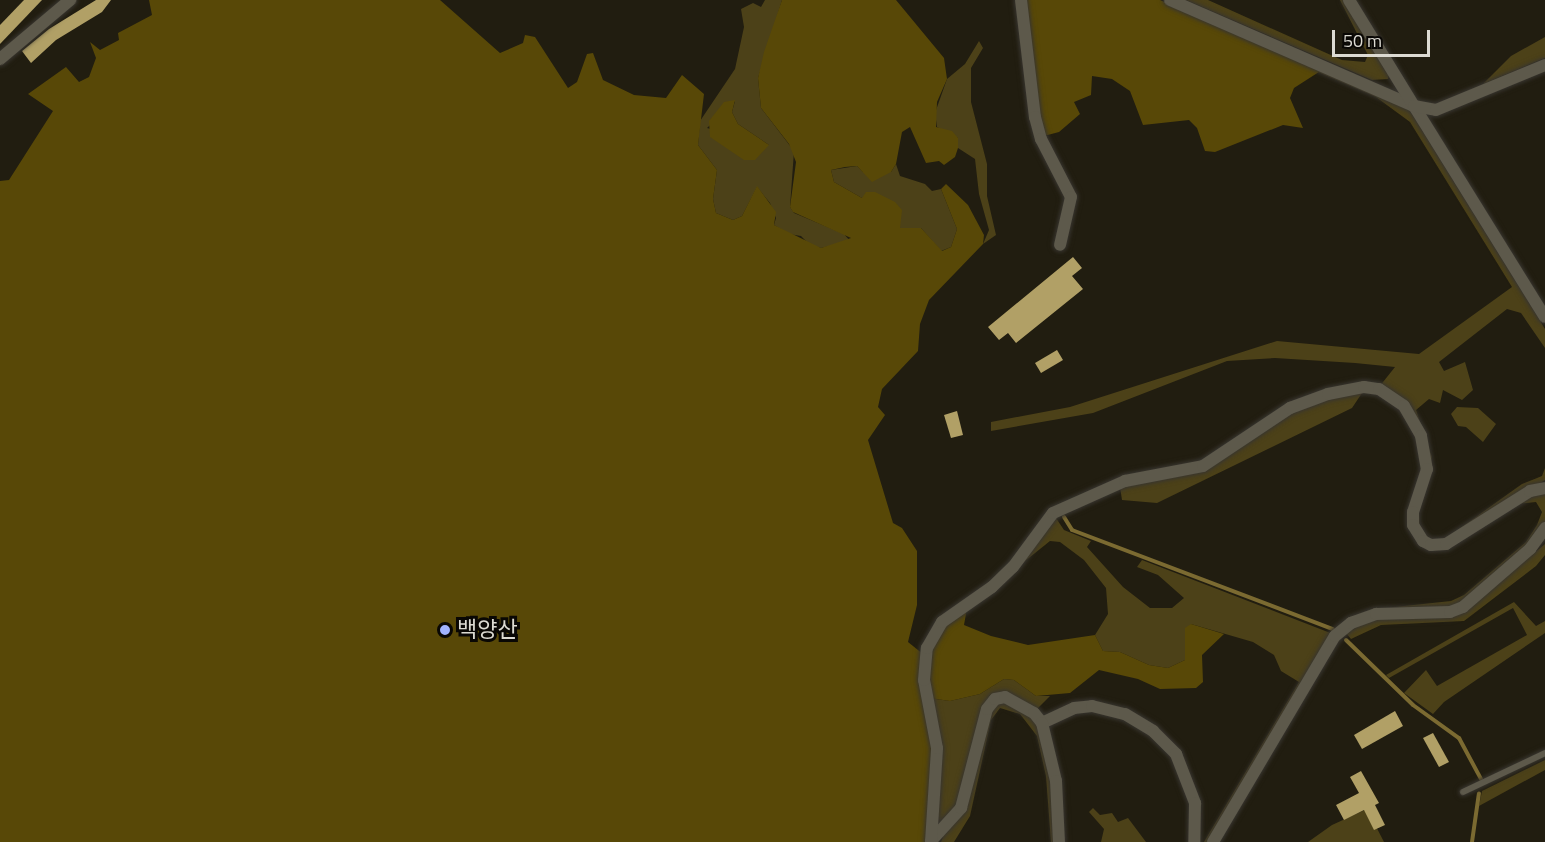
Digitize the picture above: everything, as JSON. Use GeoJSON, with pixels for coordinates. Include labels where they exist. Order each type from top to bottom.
{"type":"FeatureCollection","features":[{"type":"Feature","properties":{"kind":"street"},"geometry":{"type":"LineString","coordinates":[[0,59],[70,0]]}},
{"type":"Feature","properties":{"kind":"street"},"geometry":{"type":"LineString","coordinates":[[1021,0],[1035,117],[1041,139],[1071,197],[1060,245]]}},
{"type":"Feature","properties":{"kind":"street"},"geometry":{"type":"LineString","coordinates":[[1170,0],[1414,106],[1436,110],[1545,64]]}},
{"type":"Feature","properties":{"kind":"street"},"geometry":{"type":"LineString","coordinates":[[1349,0],[1545,317]]}},
{"type":"Feature","properties":{"kind":"street"},"geometry":{"type":"LineString","coordinates":[[931,842],[936,748],[924,680],[927,648],[942,622],[992,587],[1013,567],[1053,513],[1125,481],[1173,475],[1203,466],[1290,408],[1328,394],[1364,387],[1378,389],[1404,406],[1421,435],[1427,469],[1413,519],[1416,534],[1423,541],[1431,545],[1446,544],[1530,491],[1545,488]]}},
{"type":"Feature","properties":{"kind":"street"},"geometry":{"type":"LineString","coordinates":[[1213,842],[1335,636],[1351,623],[1376,614],[1395,610],[1450,612],[1462,607],[1522,556],[1545,528]]}},
{"type":"Feature","properties":{"kind":"street"},"geometry":{"type":"LineString","coordinates":[[931,842],[961,808],[981,725],[995,699],[1005,697],[1017,702],[1042,723],[1056,781],[1059,842]]}},
{"type":"Feature","properties":{"kind":"street"},"geometry":{"type":"LineString","coordinates":[[1042,723],[1074,708],[1092,706],[1125,714],[1153,731],[1176,754],[1195,803],[1194,842]]}},
{"type":"Feature","properties":{"kind":"lane"},"geometry":{"type":"LineString","coordinates":[[1463,792],[1545,753]]}},
{"type":"Feature","properties":{"kind":"shaded area"},"geometry":{"type":"Polygon","coordinates":[[[149,0],[440,0],[500,53],[523,43],[525,35],[535,37],[568,88],[577,82],[587,54],[593,53],[603,80],[634,95],[666,98],[682,75],[704,94],[698,145],[717,170],[713,199],[716,213],[733,220],[742,216],[757,186],[776,212],[774,225],[821,248],[851,238],[793,212],[790,207],[796,162],[789,144],[761,108],[758,78],[764,52],[782,0],[896,0],[944,58],[947,79],[937,102],[936,127],[952,131],[958,138],[955,157],[944,165],[939,161],[926,163],[910,127],[902,132],[896,164],[891,172],[872,182],[857,166],[845,167],[831,170],[834,182],[862,198],[866,192],[875,192],[895,202],[902,210],[900,228],[921,228],[942,251],[951,247],[957,229],[941,189],[946,184],[968,205],[984,235],[983,244],[929,300],[920,324],[918,351],[882,389],[878,407],[885,415],[868,440],[893,523],[902,528],[917,551],[917,605],[908,642],[923,654],[932,731],[928,842],[0,842],[0,181],[9,180],[53,111],[28,94],[66,67],[79,82],[89,77],[96,58],[90,42],[100,50],[119,40],[118,33],[152,15],[149,0]]]}},
{"type":"Feature","properties":{"kind":"shaded area"},"geometry":{"type":"Polygon","coordinates":[[[765,0],[782,0],[758,78],[761,108],[794,151],[790,207],[794,213],[844,234],[850,241],[821,248],[810,245],[801,236],[789,234],[774,225],[776,218],[770,203],[757,187],[742,216],[733,220],[716,213],[713,199],[717,170],[698,145],[700,121],[735,69],[744,27],[741,9],[753,3],[761,7],[765,0]],[[735,101],[707,128],[769,145],[738,124],[732,112],[735,101]]]}},
{"type":"Feature","properties":{"kind":"shaded area"},"geometry":{"type":"Polygon","coordinates":[[[1025,0],[1160,0],[1322,70],[1294,88],[1290,98],[1303,128],[1283,125],[1215,152],[1205,151],[1197,128],[1189,120],[1143,125],[1130,91],[1112,79],[1092,76],[1091,95],[1074,102],[1080,114],[1059,132],[1044,136],[1038,113],[1025,0]]]}},
{"type":"Feature","properties":{"kind":"shaded area"},"geometry":{"type":"Polygon","coordinates":[[[1186,0],[1208,0],[1342,60],[1365,62],[1368,55],[1340,0],[1346,0],[1389,75],[1388,79],[1372,80],[1186,0]]]}},
{"type":"Feature","properties":{"kind":"shaded area"},"geometry":{"type":"Polygon","coordinates":[[[1545,37],[1545,58],[1483,84],[1511,56],[1545,37]]]}},
{"type":"Feature","properties":{"kind":"shaded area"},"geometry":{"type":"Polygon","coordinates":[[[979,41],[983,48],[971,68],[971,102],[987,164],[987,196],[996,235],[983,244],[989,230],[979,194],[975,159],[958,148],[958,138],[937,127],[935,113],[947,79],[965,64],[979,41]]]}},
{"type":"Feature","properties":{"kind":"shaded area"},"geometry":{"type":"Polygon","coordinates":[[[1322,70],[1408,108],[1545,329],[1545,348],[1521,313],[1507,309],[1439,362],[1444,371],[1465,362],[1473,390],[1462,400],[1443,390],[1440,403],[1429,399],[1416,410],[1432,457],[1428,484],[1419,512],[1420,531],[1432,540],[1445,539],[1522,484],[1542,476],[1545,468],[1545,480],[1457,535],[1438,543],[1424,539],[1418,533],[1416,513],[1429,470],[1423,435],[1406,404],[1379,387],[1395,367],[1355,363],[1275,358],[1227,361],[1093,413],[991,431],[991,422],[1070,407],[1277,341],[1419,354],[1512,287],[1410,122],[1376,97],[1318,72],[1322,70]]]}},
{"type":"Feature","properties":{"kind":"shaded area"},"geometry":{"type":"Polygon","coordinates":[[[735,100],[732,112],[738,124],[769,145],[755,160],[744,160],[710,137],[709,121],[724,102],[735,100]]]}},
{"type":"Feature","properties":{"kind":"shaded area"},"geometry":{"type":"Polygon","coordinates":[[[896,164],[900,176],[925,184],[932,191],[941,189],[957,229],[951,247],[941,251],[921,228],[900,228],[862,198],[834,182],[831,170],[857,166],[863,172],[891,172],[896,164]]]}},
{"type":"Feature","properties":{"kind":"shaded area"},"geometry":{"type":"Polygon","coordinates":[[[1364,390],[1352,408],[1157,503],[1122,500],[1120,487],[1192,473],[1291,410],[1364,390]]]}},
{"type":"Feature","properties":{"kind":"shaded area"},"geometry":{"type":"Polygon","coordinates":[[[1457,407],[1478,408],[1496,424],[1483,442],[1466,427],[1458,426],[1451,414],[1457,407]]]}},
{"type":"Feature","properties":{"kind":"shaded area"},"geometry":{"type":"Polygon","coordinates":[[[1545,491],[1545,522],[1538,534],[1477,593],[1449,609],[1395,607],[1451,601],[1464,595],[1526,542],[1542,512],[1536,502],[1515,504],[1545,491]]]}},
{"type":"Feature","properties":{"kind":"shaded area"},"geometry":{"type":"Polygon","coordinates":[[[1054,515],[1064,530],[1091,541],[1087,547],[1123,587],[1150,608],[1172,608],[1184,598],[1158,575],[1137,567],[1142,560],[1333,634],[1209,842],[1204,842],[1299,682],[1281,671],[1274,655],[1253,642],[1191,624],[1185,660],[1168,668],[1149,665],[1120,652],[1103,651],[1095,635],[1108,614],[1106,588],[1084,560],[1060,542],[1050,541],[1015,569],[1054,515]]]}},
{"type":"Feature","properties":{"kind":"shaded area"},"geometry":{"type":"Polygon","coordinates":[[[1545,544],[1545,555],[1536,566],[1464,621],[1381,625],[1351,639],[1346,633],[1373,619],[1465,611],[1545,544]]]}},
{"type":"Feature","properties":{"kind":"shaded area"},"geometry":{"type":"Polygon","coordinates":[[[1514,602],[1536,626],[1545,621],[1545,633],[1444,702],[1433,714],[1404,693],[1426,670],[1437,686],[1527,635],[1513,608],[1389,678],[1386,675],[1514,602]]]}},
{"type":"Feature","properties":{"kind":"shaded area"},"geometry":{"type":"Polygon","coordinates":[[[967,608],[964,625],[991,636],[1028,645],[1095,635],[1103,651],[1120,652],[1149,665],[1168,668],[1185,660],[1185,628],[1191,624],[1224,634],[1202,655],[1203,682],[1196,688],[1160,689],[1138,679],[1099,670],[1070,693],[1036,696],[1014,680],[1004,679],[980,694],[950,701],[929,698],[926,664],[945,624],[967,608]]]}},
{"type":"Feature","properties":{"kind":"shaded area"},"geometry":{"type":"Polygon","coordinates":[[[1004,679],[1014,680],[1036,696],[1050,696],[1036,710],[1019,698],[983,707],[958,807],[938,826],[929,698],[950,701],[980,694],[1004,679]]]}},
{"type":"Feature","properties":{"kind":"shaded area"},"geometry":{"type":"Polygon","coordinates":[[[1004,701],[1031,716],[1039,725],[1049,763],[1055,842],[1051,842],[1046,776],[1037,736],[1020,714],[1000,708],[991,720],[970,816],[954,842],[941,842],[984,726],[997,703],[1004,701]]]}},
{"type":"Feature","properties":{"kind":"shaded area"},"geometry":{"type":"Polygon","coordinates":[[[1545,760],[1545,770],[1479,806],[1482,791],[1545,760]]]}},
{"type":"Feature","properties":{"kind":"shaded area"},"geometry":{"type":"Polygon","coordinates":[[[1093,808],[1100,815],[1112,813],[1118,822],[1128,818],[1146,842],[1101,842],[1104,829],[1089,812],[1093,808]]]}},
{"type":"Feature","properties":{"kind":"shaded area"},"geometry":{"type":"Polygon","coordinates":[[[1367,809],[1384,842],[1308,842],[1332,825],[1367,809]]]}},
{"type":"Feature","properties":{"kind":"building"},"geometry":{"type":"Polygon","coordinates":[[[24,0],[42,0],[0,44],[0,25],[24,0]]]}},
{"type":"Feature","properties":{"kind":"building"},"geometry":{"type":"Polygon","coordinates":[[[96,0],[111,0],[102,12],[56,40],[31,63],[22,51],[49,29],[96,0]]]}},
{"type":"Feature","properties":{"kind":"building"},"geometry":{"type":"Polygon","coordinates":[[[1073,257],[1082,268],[1072,276],[1083,289],[1016,343],[1008,333],[999,340],[988,327],[1073,257]]]}},
{"type":"Feature","properties":{"kind":"building"},"geometry":{"type":"Polygon","coordinates":[[[1057,350],[1063,360],[1041,373],[1035,363],[1057,350]]]}},
{"type":"Feature","properties":{"kind":"building"},"geometry":{"type":"Polygon","coordinates":[[[957,411],[963,435],[951,438],[944,415],[957,411]]]}},
{"type":"Feature","properties":{"kind":"building"},"geometry":{"type":"Polygon","coordinates":[[[1395,711],[1403,726],[1362,749],[1354,735],[1395,711]]]}},
{"type":"Feature","properties":{"kind":"building"},"geometry":{"type":"Polygon","coordinates":[[[1433,733],[1449,762],[1439,767],[1423,738],[1433,733]]]}},
{"type":"Feature","properties":{"kind":"building"},"geometry":{"type":"Polygon","coordinates":[[[1361,771],[1379,803],[1375,805],[1385,825],[1374,830],[1364,810],[1344,820],[1336,805],[1359,793],[1350,777],[1361,771]]]}},
{"type":"Feature","properties":{"kind":"waterway"},"geometry":{"type":"LineString","coordinates":[[1064,517],[1072,530],[1333,629]]}},
{"type":"Feature","properties":{"kind":"waterway"},"geometry":{"type":"LineString","coordinates":[[1346,640],[1413,705],[1459,738],[1481,779]]}},
{"type":"Feature","properties":{"kind":"waterway"},"geometry":{"type":"LineString","coordinates":[[1472,842],[1479,793]]}},
{"type":"Feature","properties":{"kind":"place","name":"백양산"},"geometry":{"type":"Point","coordinates":[445,630]}}]}
